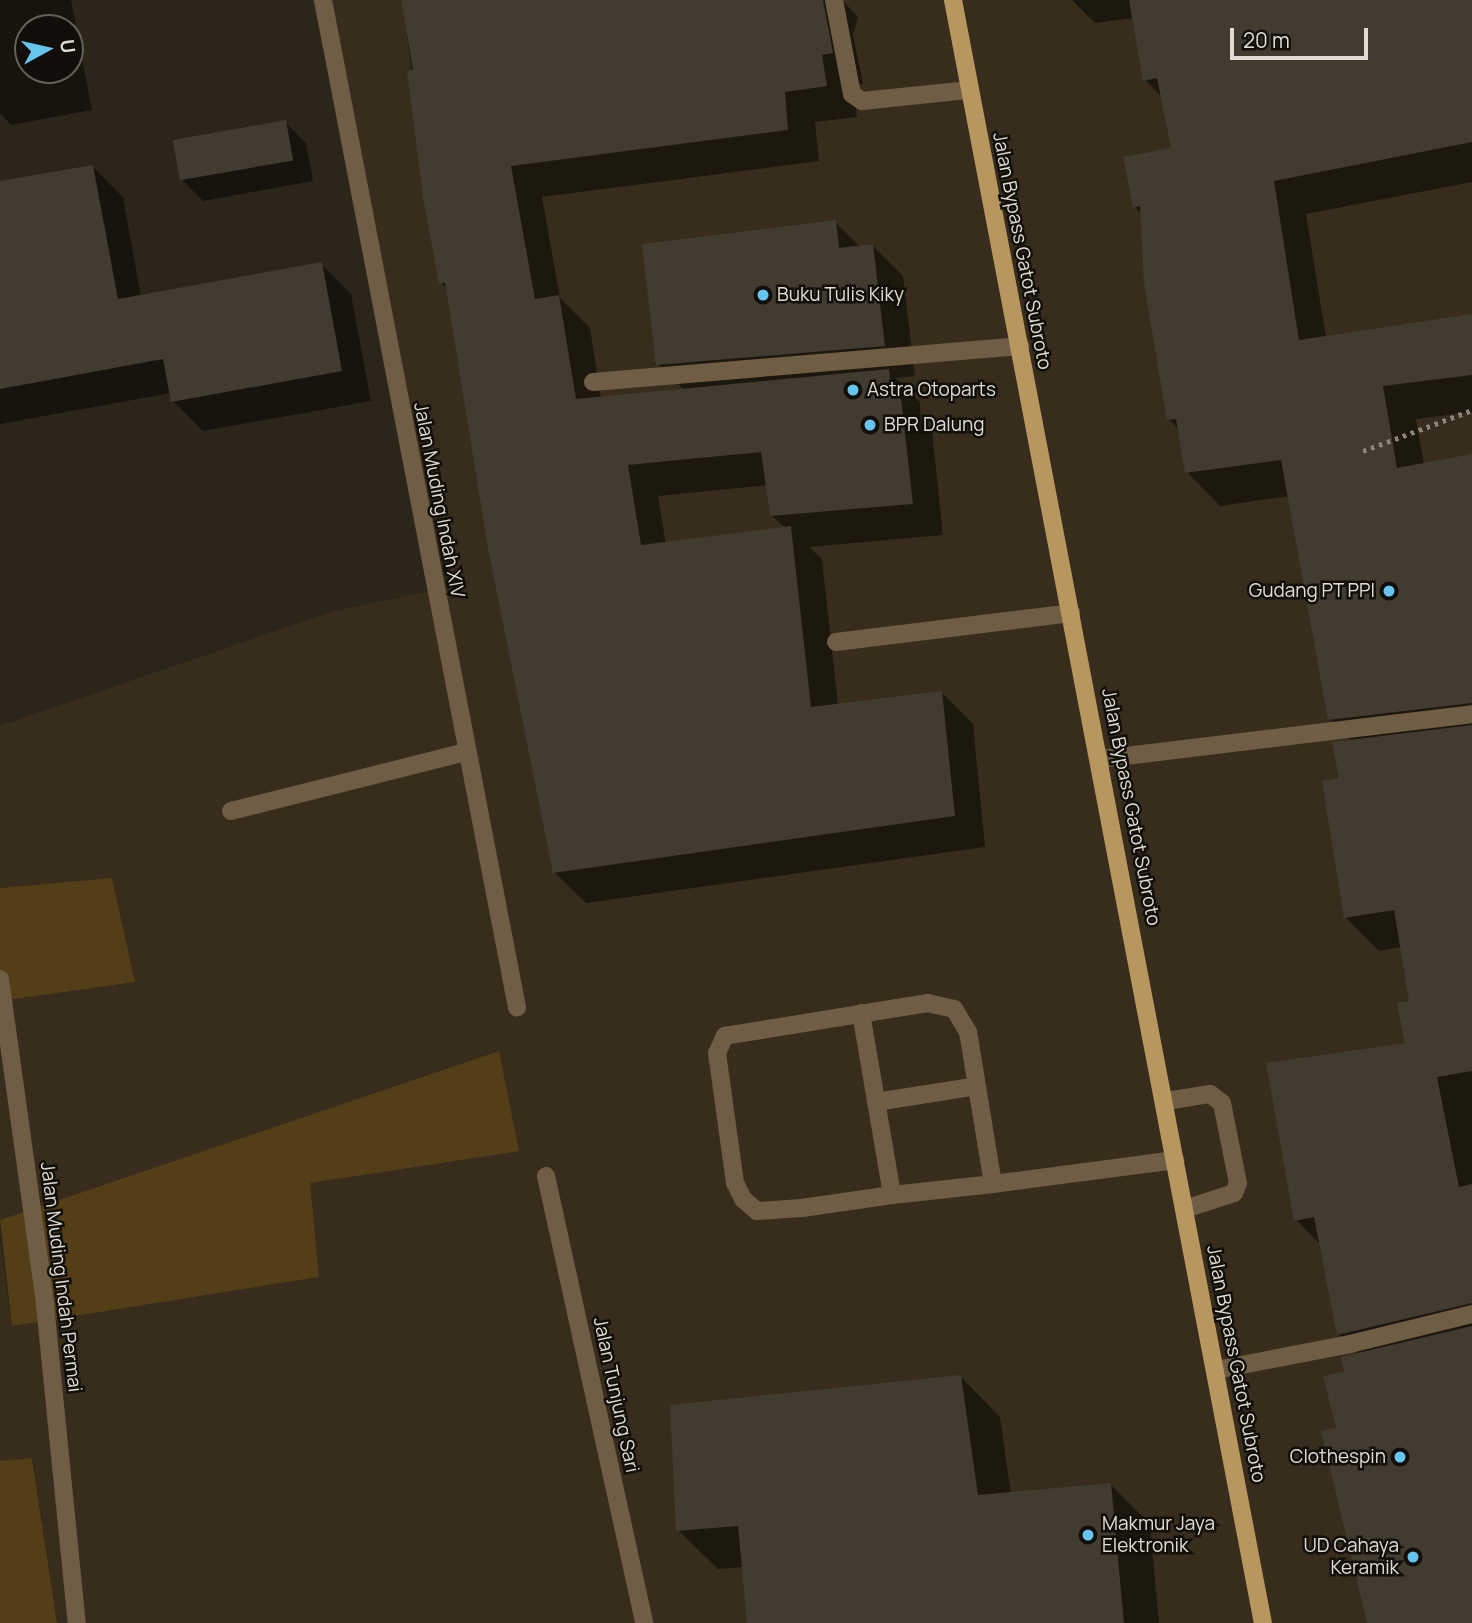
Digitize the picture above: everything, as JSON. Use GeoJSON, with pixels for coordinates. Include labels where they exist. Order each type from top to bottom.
{"type":"FeatureCollection","features":[{"type":"Feature","properties":{"kind":"main road","name":"Jalan Bypass Gatot Subroto"},"geometry":{"type":"LineString","coordinates":[[953,0],[1101,759],[1263,1623]]}},
{"type":"Feature","properties":{"kind":"street","name":"Jalan Muding Indah XIV"},"geometry":{"type":"LineString","coordinates":[[323,0],[517,1007]]}},
{"type":"Feature","properties":{"kind":"street"},"geometry":{"type":"LineString","coordinates":[[834,0],[852,94],[862,102],[969,90]]}},
{"type":"Feature","properties":{"kind":"street"},"geometry":{"type":"LineString","coordinates":[[593,382],[1020,346]]}},
{"type":"Feature","properties":{"kind":"street"},"geometry":{"type":"LineString","coordinates":[[836,642],[1071,613]]}},
{"type":"Feature","properties":{"kind":"street"},"geometry":{"type":"LineString","coordinates":[[1101,759],[1472,714]]}},
{"type":"Feature","properties":{"kind":"street"},"geometry":{"type":"LineString","coordinates":[[231,811],[466,752]]}},
{"type":"Feature","properties":{"kind":"street","name":"Jalan Muding Indah Permai"},"geometry":{"type":"LineString","coordinates":[[0,979],[45,1305],[77,1623]]}},
{"type":"Feature","properties":{"kind":"street"},"geometry":{"type":"LineString","coordinates":[[993,1184],[968,1032],[954,1009],[928,1003],[724,1036],[717,1053],[735,1183],[743,1199],[757,1211],[993,1184],[1175,1160]]}},
{"type":"Feature","properties":{"kind":"street"},"geometry":{"type":"LineString","coordinates":[[861,1013],[892,1195]]}},
{"type":"Feature","properties":{"kind":"street"},"geometry":{"type":"LineString","coordinates":[[876,1102],[977,1086]]}},
{"type":"Feature","properties":{"kind":"street"},"geometry":{"type":"LineString","coordinates":[[1166,1101],[1210,1094],[1222,1103],[1238,1183],[1234,1193],[1185,1209]]}},
{"type":"Feature","properties":{"kind":"street","name":"Jalan Tunjung Sari"},"geometry":{"type":"LineString","coordinates":[[547,1176],[644,1623]]}},
{"type":"Feature","properties":{"kind":"street"},"geometry":{"type":"LineString","coordinates":[[1216,1370],[1350,1344],[1472,1314]]}},
{"type":"Feature","properties":{"kind":"path"},"geometry":{"type":"LineString","coordinates":[[1363,451],[1472,410]]}},
{"type":"Feature","properties":{"kind":"shaded area"},"geometry":{"type":"Polygon","coordinates":[[[312,0],[1472,0],[1472,1623],[57,1623],[33,1459],[0,1461],[0,1242],[12,1325],[319,1277],[309,1183],[499,1051],[0,1220],[0,1001],[135,982],[112,878],[0,888],[0,726],[334,611],[450,587],[418,474],[312,0]]]}},
{"type":"Feature","properties":{"kind":"shaded area"},"geometry":{"type":"Polygon","coordinates":[[[112,878],[135,982],[0,1001],[0,888],[112,878]]]}},
{"type":"Feature","properties":{"kind":"shaded area"},"geometry":{"type":"Polygon","coordinates":[[[499,1051],[519,1151],[310,1183],[319,1277],[12,1326],[0,1220],[499,1051]]]}},
{"type":"Feature","properties":{"kind":"shaded area"},"geometry":{"type":"Polygon","coordinates":[[[32,1458],[57,1623],[0,1623],[0,1461],[32,1458]]]}},
{"type":"Feature","properties":{"kind":"building"},"geometry":{"type":"Polygon","coordinates":[[[401,0],[823,0],[833,53],[822,55],[827,86],[785,92],[788,130],[511,166],[535,299],[559,295],[576,399],[889,369],[892,399],[901,398],[913,504],[770,516],[761,452],[628,465],[641,545],[791,526],[811,707],[942,691],[955,816],[553,873],[488,548],[445,283],[439,284],[423,197],[407,71],[413,70],[401,0]]]}},
{"type":"Feature","properties":{"kind":"building"},"geometry":{"type":"Polygon","coordinates":[[[1129,0],[1472,0],[1472,142],[1274,181],[1299,340],[1472,314],[1472,375],[1383,386],[1397,468],[1472,454],[1472,703],[1328,720],[1281,460],[1185,473],[1176,419],[1167,420],[1144,283],[1140,206],[1133,208],[1123,157],[1171,148],[1157,78],[1143,81],[1129,0]]]}},
{"type":"Feature","properties":{"kind":"building"},"geometry":{"type":"Polygon","coordinates":[[[286,120],[293,160],[180,180],[173,140],[286,120]]]}},
{"type":"Feature","properties":{"kind":"building"},"geometry":{"type":"Polygon","coordinates":[[[93,165],[118,299],[322,262],[342,371],[171,402],[163,359],[0,389],[0,181],[93,165]]]}},
{"type":"Feature","properties":{"kind":"building","name":"Buku Tulis Kiky"},"geometry":{"type":"Polygon","coordinates":[[[836,220],[839,248],[873,244],[885,346],[656,365],[642,244],[836,220]]]}},
{"type":"Feature","properties":{"kind":"building"},"geometry":{"type":"Polygon","coordinates":[[[1472,725],[1472,1071],[1437,1077],[1459,1187],[1472,1184],[1472,1303],[1337,1335],[1314,1217],[1294,1221],[1266,1063],[1405,1043],[1397,1003],[1409,1001],[1394,910],[1344,918],[1322,781],[1339,778],[1332,742],[1472,725]]]}},
{"type":"Feature","properties":{"kind":"building"},"geometry":{"type":"Polygon","coordinates":[[[1472,1326],[1472,1623],[1367,1623],[1321,1431],[1336,1428],[1323,1376],[1344,1372],[1341,1357],[1472,1326]]]}},
{"type":"Feature","properties":{"kind":"building"},"geometry":{"type":"Polygon","coordinates":[[[961,1375],[978,1495],[1111,1483],[1124,1623],[747,1623],[738,1526],[676,1531],[670,1405],[961,1375]]]}},
{"type":"Feature","properties":{"kind":"place","name":"Buku Tulis Kiky"},"geometry":{"type":"Point","coordinates":[763,295]}},
{"type":"Feature","properties":{"kind":"place","name":"Astra Otoparts"},"geometry":{"type":"Point","coordinates":[853,390]}},
{"type":"Feature","properties":{"kind":"place","name":"BPR Dalung"},"geometry":{"type":"Point","coordinates":[870,425]}},
{"type":"Feature","properties":{"kind":"place","name":"Gudang PT PPI"},"geometry":{"type":"Point","coordinates":[1389,591]}},
{"type":"Feature","properties":{"kind":"place","name":"Clothespin"},"geometry":{"type":"Point","coordinates":[1400,1457]}},
{"type":"Feature","properties":{"kind":"place","name":"Makmur Jaya Elektronik"},"geometry":{"type":"Point","coordinates":[1088,1535]}},
{"type":"Feature","properties":{"kind":"place","name":"UD Cahaya Keramik"},"geometry":{"type":"Point","coordinates":[1413,1557]}}]}
